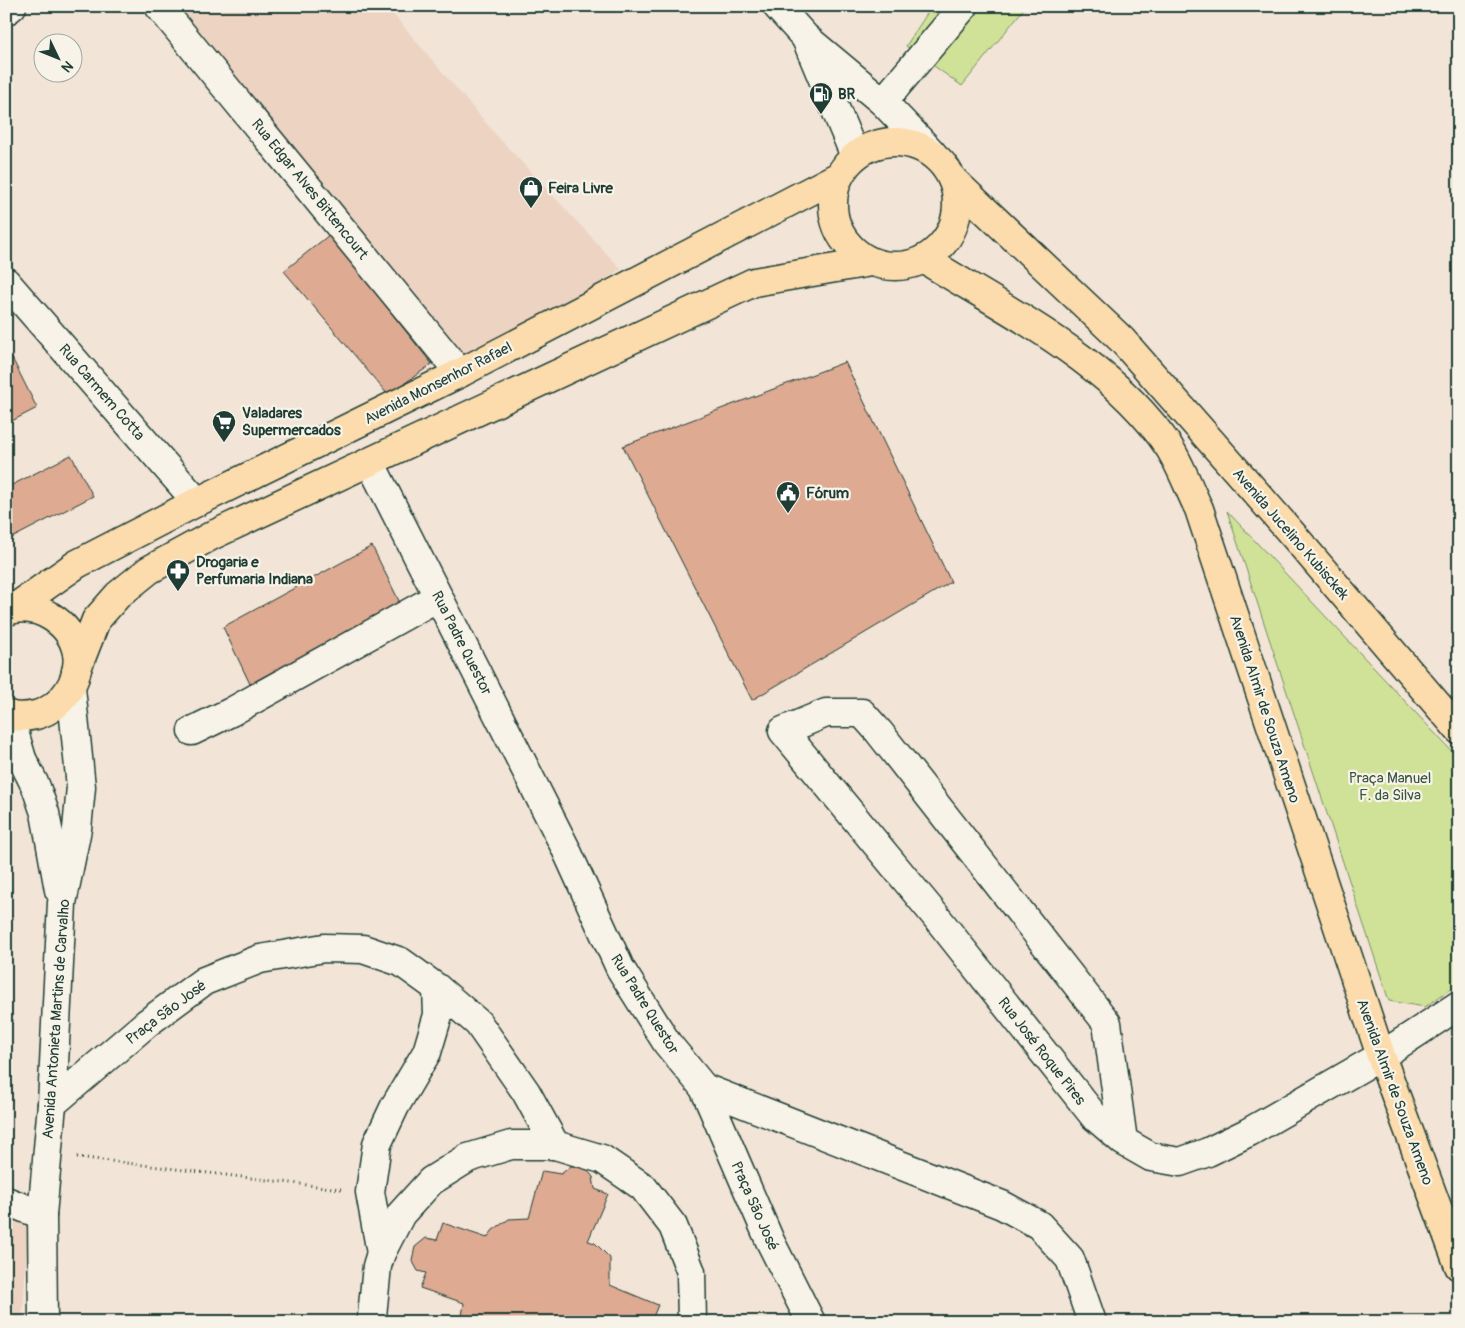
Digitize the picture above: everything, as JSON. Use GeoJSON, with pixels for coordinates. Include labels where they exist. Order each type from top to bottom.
{"type":"FeatureCollection","features":[{"type":"Feature","properties":{"kind":"main road"},"geometry":{"type":"LineString","coordinates":[[893,142],[913,144],[932,153],[944,165],[952,179],[957,197],[956,216],[950,234],[939,248],[924,259],[898,267],[871,262],[854,252],[840,235],[833,216],[832,195],[847,166],[873,146],[893,142]]}},
{"type":"Feature","properties":{"kind":"main road","name":"Avenida Monsenhor Rafael"},"geometry":{"type":"LineString","coordinates":[[10,610],[77,564],[197,502],[460,373],[847,166]]}},
{"type":"Feature","properties":{"kind":"main road","name":"Avenida Jucelino Kubisckek"},"geometry":{"type":"LineString","coordinates":[[952,179],[1122,340],[1294,536],[1459,730]]}},
{"type":"Feature","properties":{"kind":"main road","name":"Avenida Almir de Souza Ameno"},"geometry":{"type":"LineString","coordinates":[[924,259],[1051,337],[1093,366],[1136,406],[1170,448],[1198,509],[1381,1056],[1459,1266]]}},
{"type":"Feature","properties":{"kind":"main road"},"geometry":{"type":"LineString","coordinates":[[8,715],[27,717],[45,713],[60,702],[74,680],[96,620],[118,595],[149,570],[213,535],[754,282],[871,262]]}},
{"type":"Feature","properties":{"kind":"main road"},"geometry":{"type":"LineString","coordinates":[[10,610],[30,609],[46,614],[61,624],[71,637],[77,654],[74,680]]}},
{"type":"Feature","properties":{"kind":"street"},"geometry":{"type":"LineString","coordinates":[[6,11],[12,6]]}},
{"type":"Feature","properties":{"kind":"street","name":"Rua Edgar Alves Bittencourt"},"geometry":{"type":"LineString","coordinates":[[160,6],[460,373]]}},
{"type":"Feature","properties":{"kind":"street"},"geometry":{"type":"LineString","coordinates":[[777,6],[805,37],[883,102],[932,153]]}},
{"type":"Feature","properties":{"kind":"street"},"geometry":{"type":"LineString","coordinates":[[883,102],[964,6]]}},
{"type":"Feature","properties":{"kind":"street"},"geometry":{"type":"LineString","coordinates":[[805,37],[847,166]]}},
{"type":"Feature","properties":{"kind":"street","name":"Rua Carmem Cotta"},"geometry":{"type":"LineString","coordinates":[[6,282],[197,502]]}},
{"type":"Feature","properties":{"kind":"street","name":"Rua Padre Questor"},"geometry":{"type":"LineString","coordinates":[[370,462],[565,847],[620,968],[667,1043],[704,1088],[1002,1205],[1039,1225],[1070,1259],[1092,1322]]}},
{"type":"Feature","properties":{"kind":"street"},"geometry":{"type":"LineString","coordinates":[[192,731],[231,712],[438,597]]}},
{"type":"Feature","properties":{"kind":"street","name":"Avenida Antonieta Martins de Carvalho"},"geometry":{"type":"LineString","coordinates":[[43,1322],[42,1215],[46,1153],[52,1104],[62,903],[77,829],[81,787],[74,680]]}},
{"type":"Feature","properties":{"kind":"street","name":"Rua José Roque Pires"},"geometry":{"type":"LineString","coordinates":[[1123,1142],[1107,1023],[879,732],[862,713],[826,713],[783,731],[934,914],[1094,1116],[1123,1142],[1151,1157],[1180,1162],[1208,1152],[1249,1132],[1381,1056],[1459,1005]]}},
{"type":"Feature","properties":{"kind":"street"},"geometry":{"type":"LineString","coordinates":[[8,715],[22,759],[36,787],[45,813],[62,903]]}},
{"type":"Feature","properties":{"kind":"street","name":"Praça São José"},"geometry":{"type":"LineString","coordinates":[[52,1104],[147,1023],[204,981],[260,959],[324,948],[363,950],[401,962],[437,988],[478,1023],[526,1092],[555,1145]]}},
{"type":"Feature","properties":{"kind":"street"},"geometry":{"type":"LineString","coordinates":[[374,1322],[372,1316],[379,1259],[370,1192],[378,1144],[396,1106],[427,1052],[438,1015],[437,988]]}},
{"type":"Feature","properties":{"kind":"street","name":"Praça São José"},"geometry":{"type":"LineString","coordinates":[[704,1088],[770,1241],[811,1322]]}},
{"type":"Feature","properties":{"kind":"street"},"geometry":{"type":"LineString","coordinates":[[358,1322],[379,1259],[401,1214],[431,1181],[468,1158],[511,1145],[555,1145],[602,1159],[643,1187],[673,1226],[691,1272],[692,1322]]}},
{"type":"Feature","properties":{"kind":"street"},"geometry":{"type":"LineString","coordinates":[[6,1201],[42,1215]]}},
{"type":"Feature","properties":{"kind":"path"},"geometry":{"type":"LineString","coordinates":[[46,1153],[370,1192]]}},
{"type":"Feature","properties":{"kind":"shaded area","name":"Feira Livre"},"geometry":{"type":"Polygon","coordinates":[[[152,6],[386,6],[497,136],[621,269],[460,373],[152,6]]]}},
{"type":"Feature","properties":{"kind":"shaded area"},"geometry":{"type":"Polygon","coordinates":[[[6,1212],[29,1219],[22,1322],[6,1322],[6,1212]]]}},
{"type":"Feature","properties":{"kind":"green space"},"geometry":{"type":"Polygon","coordinates":[[[932,6],[1026,6],[962,86],[906,46],[932,6]]]}},
{"type":"Feature","properties":{"kind":"green space","name":"Praça Manuel F. da Silva"},"geometry":{"type":"Polygon","coordinates":[[[1227,511],[1459,759],[1459,983],[1425,1007],[1389,1001],[1227,511]]]}},
{"type":"Feature","properties":{"kind":"building"},"geometry":{"type":"Polygon","coordinates":[[[329,235],[432,364],[388,395],[284,271],[329,235]]]}},
{"type":"Feature","properties":{"kind":"building"},"geometry":{"type":"Polygon","coordinates":[[[12,358],[37,408],[6,424],[6,361],[12,358]]]}},
{"type":"Feature","properties":{"kind":"building","name":"Fórum"},"geometry":{"type":"Polygon","coordinates":[[[845,362],[951,582],[752,700],[623,446],[845,362]]]}},
{"type":"Feature","properties":{"kind":"building"},"geometry":{"type":"Polygon","coordinates":[[[71,455],[93,496],[6,541],[6,488],[71,455]]]}},
{"type":"Feature","properties":{"kind":"building"},"geometry":{"type":"Polygon","coordinates":[[[372,546],[400,603],[250,684],[223,627],[372,546]]]}},
{"type":"Feature","properties":{"kind":"building"},"geometry":{"type":"Polygon","coordinates":[[[571,1166],[584,1166],[593,1177],[595,1189],[608,1194],[588,1241],[595,1243],[610,1258],[610,1285],[658,1305],[651,1322],[465,1322],[462,1316],[464,1303],[420,1288],[426,1273],[418,1271],[412,1260],[415,1247],[426,1238],[437,1240],[443,1223],[487,1238],[493,1230],[509,1219],[529,1218],[542,1171],[561,1174],[571,1166]]]}},
{"type":"Feature","properties":{"kind":"place","name":"BR"},"geometry":{"type":"Point","coordinates":[821,115]}},
{"type":"Feature","properties":{"kind":"place","name":"Feira Livre"},"geometry":{"type":"Point","coordinates":[531,209]}},
{"type":"Feature","properties":{"kind":"place","name":"Valadares Supermercados"},"geometry":{"type":"Point","coordinates":[224,443]}},
{"type":"Feature","properties":{"kind":"place","name":"Fórum"},"geometry":{"type":"Point","coordinates":[788,514]}},
{"type":"Feature","properties":{"kind":"place","name":"Drogaria e Perfumaria Indiana"},"geometry":{"type":"Point","coordinates":[178,592]}}]}
